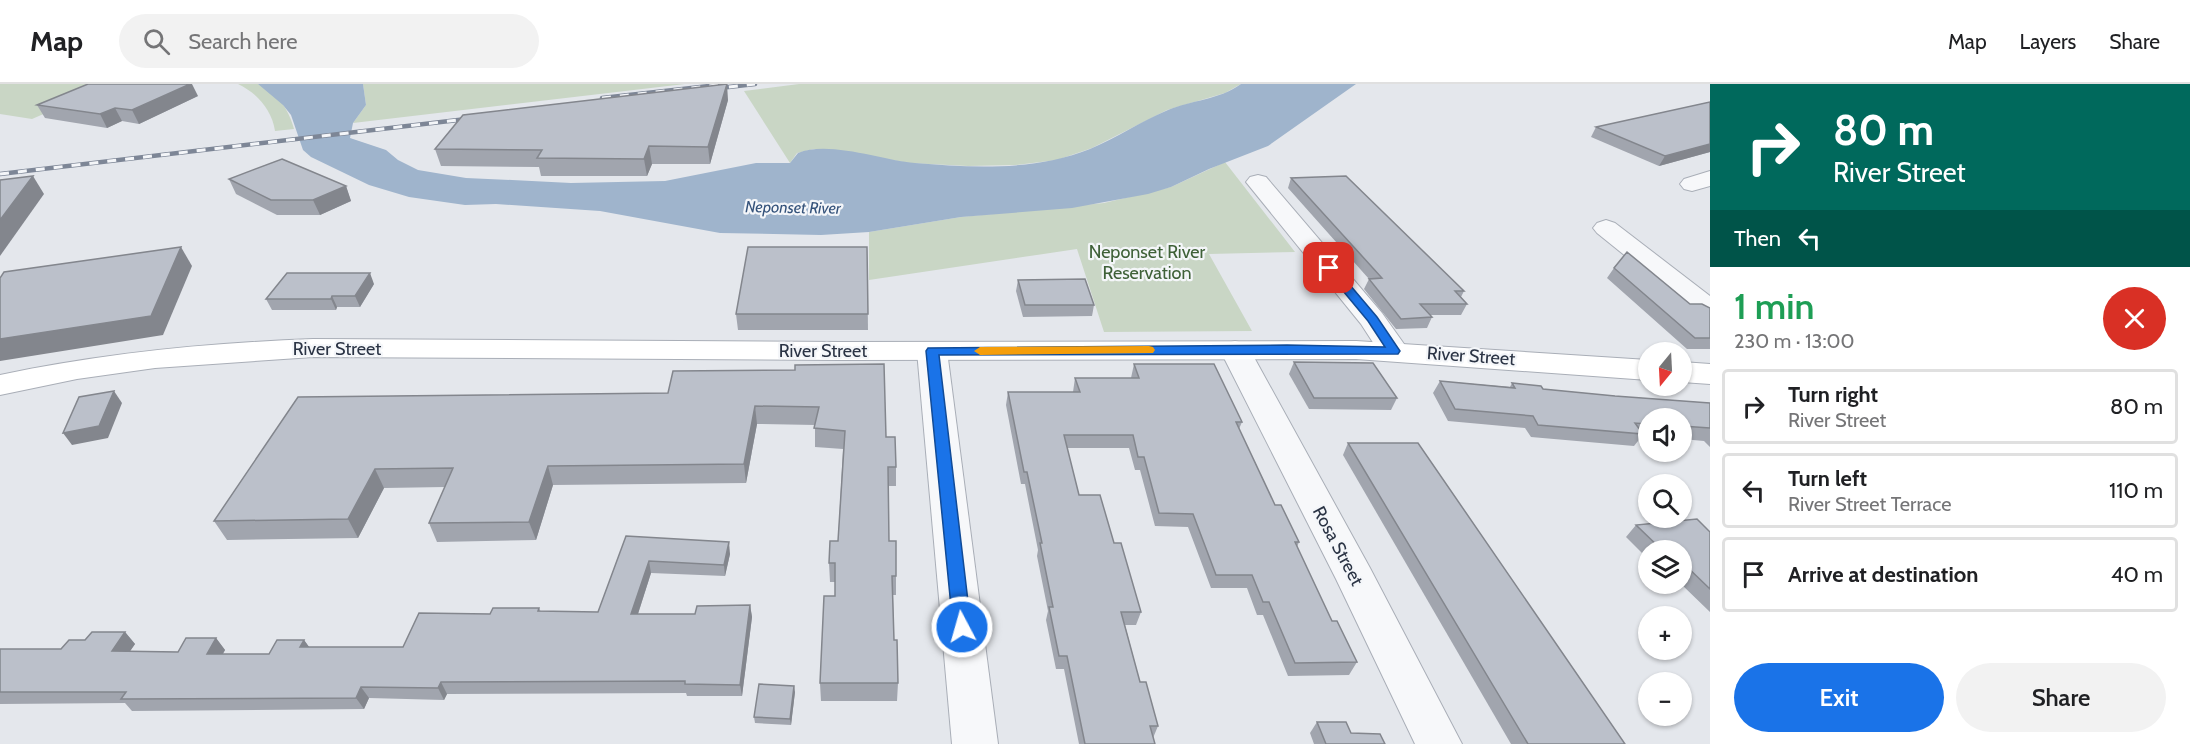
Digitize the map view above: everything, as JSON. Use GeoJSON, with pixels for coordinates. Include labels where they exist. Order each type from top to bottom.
{"type":"FeatureCollection","features":[{"type":"Feature","properties":{"kind":"main road","name":"River Street"},"geometry":{"type":"LineString","coordinates":[[0,385],[129,361],[203,353],[276,349],[1394,351],[1638,369]]}},
{"type":"Feature","properties":{"kind":"main road"},"geometry":{"type":"LineString","coordinates":[[1692,373],[1710,374]]}},
{"type":"Feature","properties":{"kind":"street"},"geometry":{"type":"LineString","coordinates":[[1258,182],[1372,319],[1394,351]]}},
{"type":"Feature","properties":{"kind":"street"},"geometry":{"type":"LineString","coordinates":[[1606,228],[1710,310]]}},
{"type":"Feature","properties":{"kind":"street","name":"Rosa Street"},"geometry":{"type":"LineString","coordinates":[[1234,350],[1356,579],[1439,744]]}},
{"type":"Feature","properties":{"kind":"street"},"geometry":{"type":"LineString","coordinates":[[932,351],[975,744]]}},
{"type":"Feature","properties":{"kind":"green space"},"geometry":{"type":"Polygon","coordinates":[[[0,84],[84,84],[106,87],[32,119],[0,114],[0,84]]]}},
{"type":"Feature","properties":{"kind":"green space"},"geometry":{"type":"Polygon","coordinates":[[[238,84],[258,84],[271,91],[286,109],[294,129],[275,131],[271,116],[263,103],[238,84]]]}},
{"type":"Feature","properties":{"kind":"green space"},"geometry":{"type":"Polygon","coordinates":[[[363,84],[685,84],[353,123],[366,105],[363,84]]]}},
{"type":"Feature","properties":{"kind":"green space"},"geometry":{"type":"Polygon","coordinates":[[[799,84],[1241,84],[1225,93],[1167,110],[1092,148],[1057,160],[1015,165],[968,166],[909,163],[814,149],[797,153],[790,163],[744,91],[799,84]]]}},
{"type":"Feature","properties":{"kind":"green space","name":"Neponset River Reservation"},"geometry":{"type":"Polygon","coordinates":[[[1225,162],[1295,252],[1209,254],[1252,331],[1104,332],[1077,249],[869,280],[869,232],[961,217],[1104,203],[1171,187],[1225,162]]]}},
{"type":"Feature","properties":{"kind":"water","name":"Neponset River"},"geometry":{"type":"Polygon","coordinates":[[[258,84],[363,84],[366,105],[353,123],[350,138],[386,150],[398,160],[418,170],[466,178],[571,183],[665,181],[756,163],[790,163],[798,153],[824,149],[937,165],[981,167],[1026,164],[1048,161],[1090,149],[1168,110],[1215,97],[1241,84],[1356,84],[1268,146],[1171,187],[1148,194],[1072,208],[961,217],[869,232],[821,235],[720,233],[600,211],[496,204],[465,205],[409,197],[369,185],[311,157],[303,150],[291,115],[283,105],[258,84]]]}},
{"type":"Feature","properties":{"kind":"building"},"geometry":{"type":"Polygon","coordinates":[[[88,84],[190,84],[132,110],[115,108],[100,114],[37,105],[88,84]]]}},
{"type":"Feature","properties":{"kind":"building"},"geometry":{"type":"Polygon","coordinates":[[[727,84],[708,147],[649,146],[644,159],[537,158],[542,150],[435,149],[463,115],[727,84]]]}},
{"type":"Feature","properties":{"kind":"building"},"geometry":{"type":"Polygon","coordinates":[[[1710,102],[1710,144],[1665,156],[1596,127],[1710,102]]]}},
{"type":"Feature","properties":{"kind":"building"},"geometry":{"type":"Polygon","coordinates":[[[282,159],[346,186],[313,200],[271,200],[229,179],[282,159]]]}},
{"type":"Feature","properties":{"kind":"building"},"geometry":{"type":"Polygon","coordinates":[[[33,176],[0,220],[0,180],[33,176]]]}},
{"type":"Feature","properties":{"kind":"building"},"geometry":{"type":"Polygon","coordinates":[[[1346,176],[1464,291],[1455,291],[1467,304],[1420,304],[1432,317],[1401,319],[1369,279],[1382,278],[1291,178],[1346,176]]]}},
{"type":"Feature","properties":{"kind":"building"},"geometry":{"type":"Polygon","coordinates":[[[181,247],[151,316],[0,339],[0,278],[4,272],[181,247]]]}},
{"type":"Feature","properties":{"kind":"building"},"geometry":{"type":"Polygon","coordinates":[[[748,247],[867,247],[868,314],[736,314],[748,247]]]}},
{"type":"Feature","properties":{"kind":"building"},"geometry":{"type":"Polygon","coordinates":[[[1627,252],[1690,304],[1702,304],[1710,308],[1710,338],[1695,338],[1614,268],[1627,252]]]}},
{"type":"Feature","properties":{"kind":"building"},"geometry":{"type":"Polygon","coordinates":[[[287,273],[370,273],[355,296],[332,296],[331,299],[266,299],[287,273]]]}},
{"type":"Feature","properties":{"kind":"building"},"geometry":{"type":"Polygon","coordinates":[[[1085,279],[1094,305],[1025,305],[1018,280],[1085,279]]]}},
{"type":"Feature","properties":{"kind":"building"},"geometry":{"type":"Polygon","coordinates":[[[1294,362],[1373,363],[1397,398],[1314,398],[1294,362]]]}},
{"type":"Feature","properties":{"kind":"building"},"geometry":{"type":"Polygon","coordinates":[[[884,364],[886,437],[895,437],[896,467],[888,467],[889,541],[896,541],[896,576],[892,576],[898,683],[820,683],[824,596],[835,596],[835,563],[829,563],[830,541],[838,541],[845,431],[814,428],[819,407],[755,406],[744,464],[548,466],[529,522],[429,523],[453,468],[375,469],[348,519],[214,521],[298,397],[668,393],[673,371],[795,370],[795,365],[884,364]]]}},
{"type":"Feature","properties":{"kind":"building"},"geometry":{"type":"Polygon","coordinates":[[[1134,364],[1214,364],[1242,422],[1236,422],[1275,505],[1281,505],[1299,542],[1295,542],[1332,621],[1337,621],[1357,662],[1295,663],[1269,602],[1263,602],[1252,575],[1216,575],[1193,514],[1159,513],[1144,457],[1138,457],[1133,435],[1064,435],[1079,495],[1100,495],[1114,543],[1121,543],[1141,612],[1121,612],[1140,682],[1146,682],[1158,726],[1150,726],[1155,744],[1085,744],[1067,656],[1059,656],[1049,607],[1053,607],[1040,543],[1042,543],[1027,472],[1024,472],[1008,392],[1080,392],[1075,378],[1139,378],[1134,364]]]}},
{"type":"Feature","properties":{"kind":"building"},"geometry":{"type":"Polygon","coordinates":[[[1440,381],[1515,388],[1512,383],[1541,386],[1543,389],[1710,403],[1710,428],[1692,427],[1692,408],[1638,408],[1638,423],[1635,423],[1638,434],[1538,425],[1533,416],[1455,409],[1440,381]]]}},
{"type":"Feature","properties":{"kind":"building"},"geometry":{"type":"Polygon","coordinates":[[[114,391],[99,426],[63,433],[79,397],[114,391]]]}},
{"type":"Feature","properties":{"kind":"building"},"geometry":{"type":"Polygon","coordinates":[[[1348,443],[1418,443],[1625,744],[1528,744],[1348,443]]]}},
{"type":"Feature","properties":{"kind":"building"},"geometry":{"type":"Polygon","coordinates":[[[1692,519],[1697,519],[1710,532],[1710,589],[1692,572],[1692,540],[1652,540],[1639,528],[1692,528],[1692,519]]]}},
{"type":"Feature","properties":{"kind":"building"},"geometry":{"type":"Polygon","coordinates":[[[626,536],[729,542],[724,565],[649,561],[631,614],[695,614],[697,606],[750,605],[740,685],[685,684],[685,681],[441,682],[438,688],[361,687],[356,698],[121,699],[126,692],[0,692],[0,649],[61,649],[69,640],[85,640],[92,632],[125,632],[112,651],[178,652],[186,638],[216,638],[207,654],[269,654],[277,640],[304,640],[300,647],[403,647],[419,613],[490,614],[493,608],[598,612],[626,536]]]}},
{"type":"Feature","properties":{"kind":"building"},"geometry":{"type":"Polygon","coordinates":[[[759,684],[794,686],[790,719],[754,717],[759,684]]]}},
{"type":"Feature","properties":{"kind":"building"},"geometry":{"type":"Polygon","coordinates":[[[1317,722],[1346,722],[1351,733],[1380,734],[1385,744],[1326,744],[1317,722]]]}},
{"type":"Feature","properties":{"kind":"railway"},"geometry":{"type":"LineString","coordinates":[[711,89],[755,84]]}},
{"type":"Feature","properties":{"kind":"railway"},"geometry":{"type":"LineString","coordinates":[[602,98],[718,85]]}},
{"type":"Feature","properties":{"kind":"railway"},"geometry":{"type":"LineString","coordinates":[[0,174],[475,118]]}},
{"type":"Feature","properties":{"kind":"slow traffic"},"geometry":{"type":"LineString","coordinates":[[980,351],[1149,350]]}},
{"type":"Feature","properties":{"kind":"route"},"geometry":{"type":"LineString","coordinates":[[962,627],[932,351],[1287,349],[1394,351],[1372,319],[1329,268]]}}]}
